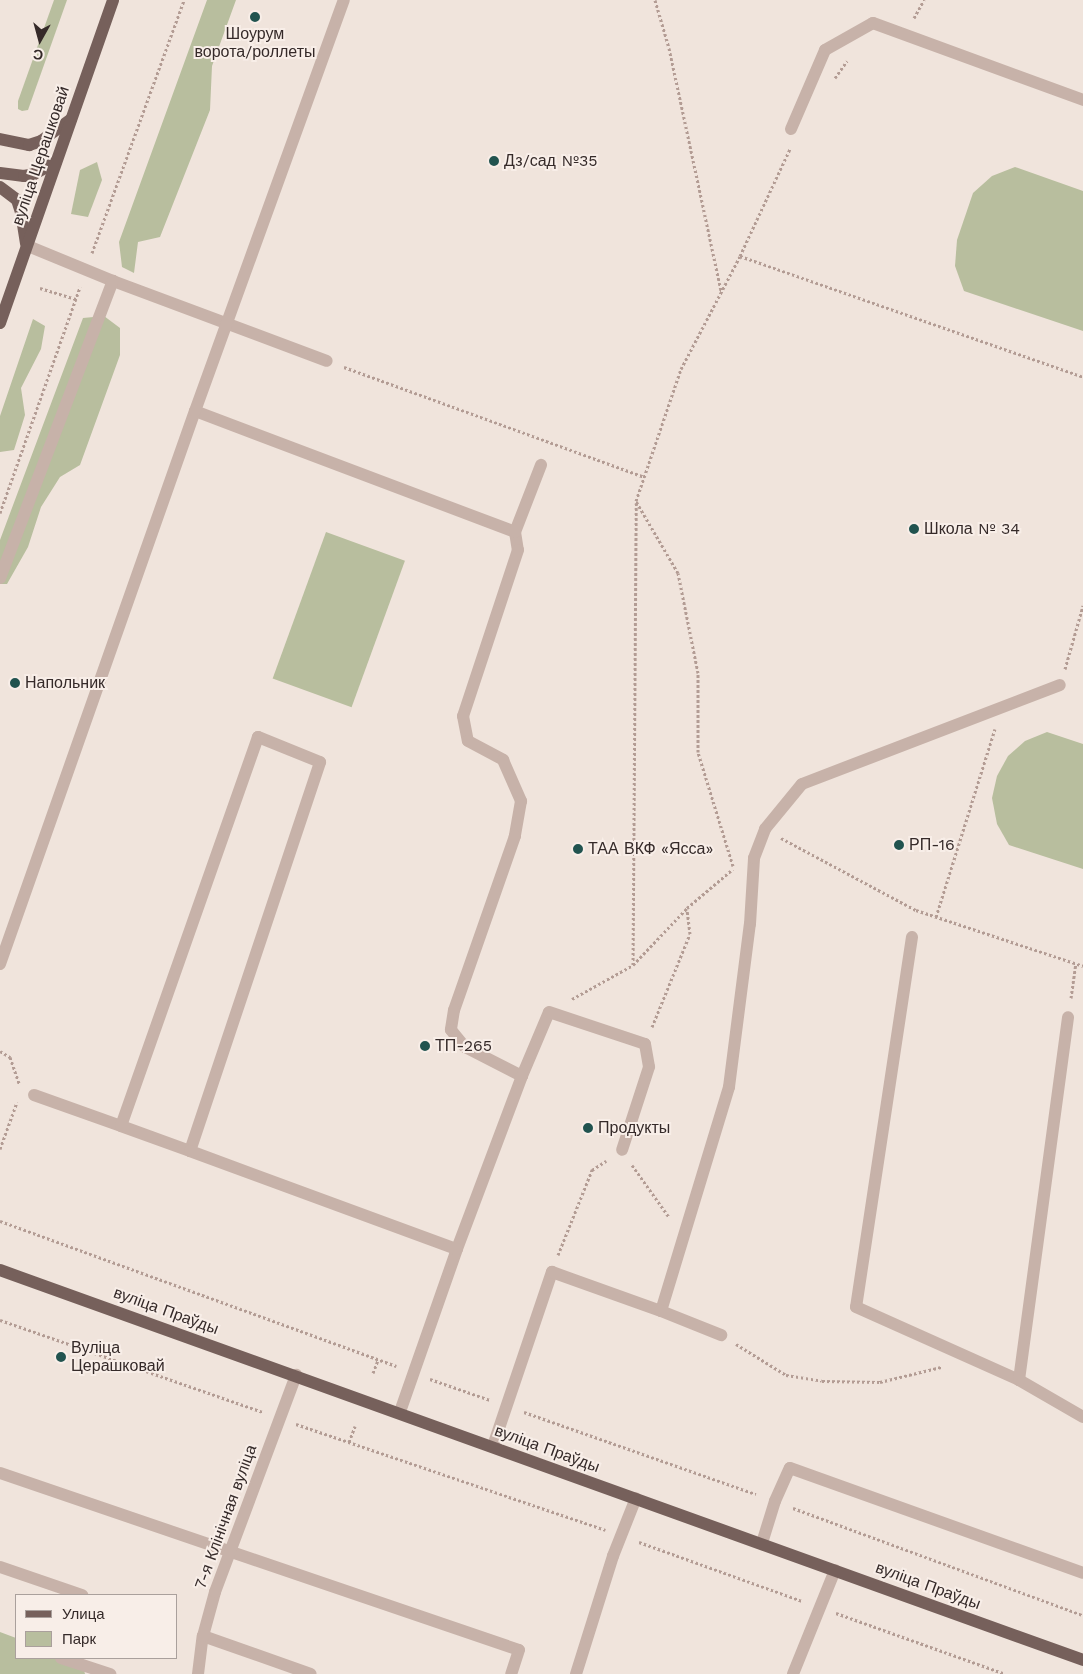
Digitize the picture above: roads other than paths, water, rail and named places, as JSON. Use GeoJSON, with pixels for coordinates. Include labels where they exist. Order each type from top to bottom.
{"type":"FeatureCollection","features":[{"type":"Feature","properties":{"kind":"main road","name":"вуліца Церашковай"},"geometry":{"type":"LineString","coordinates":[[0,323],[113,0]]}},
{"type":"Feature","properties":{"kind":"main road"},"geometry":{"type":"LineString","coordinates":[[0,139],[29,144],[41,141],[71,119]]}},
{"type":"Feature","properties":{"kind":"main road"},"geometry":{"type":"LineString","coordinates":[[0,173],[24,176],[34,174],[56,162]]}},
{"type":"Feature","properties":{"kind":"main road"},"geometry":{"type":"LineString","coordinates":[[0,187],[17,200],[27,247]]}},
{"type":"Feature","properties":{"kind":"main road","name":"вуліца Праўды"},"geometry":{"type":"LineString","coordinates":[[0,1270],[296,1374],[1083,1660]]}},
{"type":"Feature","properties":{"kind":"street"},"geometry":{"type":"LineString","coordinates":[[0,964],[195,411],[344,0]]}},
{"type":"Feature","properties":{"kind":"street"},"geometry":{"type":"LineString","coordinates":[[791,129],[825,50],[873,23],[1083,100]]}},
{"type":"Feature","properties":{"kind":"street"},"geometry":{"type":"LineString","coordinates":[[27,247],[328,361]]}},
{"type":"Feature","properties":{"kind":"street"},"geometry":{"type":"LineString","coordinates":[[0,578],[113,281]]}},
{"type":"Feature","properties":{"kind":"street"},"geometry":{"type":"LineString","coordinates":[[195,411],[515,532]]}},
{"type":"Feature","properties":{"kind":"street"},"geometry":{"type":"LineString","coordinates":[[522,1076],[465,1047],[451,1030],[454,1010],[515,836],[521,801],[503,760],[468,741],[463,716],[518,550],[515,532],[541,465]]}},
{"type":"Feature","properties":{"kind":"street"},"geometry":{"type":"LineString","coordinates":[[661,1311],[729,1087],[750,924],[754,858],[765,829],[802,784],[1060,685]]}},
{"type":"Feature","properties":{"kind":"street"},"geometry":{"type":"LineString","coordinates":[[121,1126],[258,738],[320,762],[190,1151]]}},
{"type":"Feature","properties":{"kind":"street"},"geometry":{"type":"LineString","coordinates":[[912,936],[856,1307],[1019,1380],[1083,1417]]}},
{"type":"Feature","properties":{"kind":"street"},"geometry":{"type":"LineString","coordinates":[[400,1412],[457,1249],[522,1076],[549,1012],[645,1044],[649,1067],[622,1150]]}},
{"type":"Feature","properties":{"kind":"street"},"geometry":{"type":"LineString","coordinates":[[1019,1380],[1068,1017]]}},
{"type":"Feature","properties":{"kind":"street"},"geometry":{"type":"LineString","coordinates":[[34,1095],[457,1249]]}},
{"type":"Feature","properties":{"kind":"street"},"geometry":{"type":"LineString","coordinates":[[493,1446],[552,1272],[661,1311],[721,1335]]}},
{"type":"Feature","properties":{"kind":"street","name":"7-я Клінічная вуліца"},"geometry":{"type":"LineString","coordinates":[[198,1674],[203,1636],[229,1551],[296,1374]]}},
{"type":"Feature","properties":{"kind":"street"},"geometry":{"type":"LineString","coordinates":[[762,1543],[775,1501],[790,1468],[1083,1573]]}},
{"type":"Feature","properties":{"kind":"street"},"geometry":{"type":"LineString","coordinates":[[0,1473],[519,1650],[511,1674]]}},
{"type":"Feature","properties":{"kind":"street"},"geometry":{"type":"LineString","coordinates":[[576,1674],[621,1536],[636,1498]]}},
{"type":"Feature","properties":{"kind":"street"},"geometry":{"type":"LineString","coordinates":[[0,1567],[79,1594]]}},
{"type":"Feature","properties":{"kind":"street"},"geometry":{"type":"LineString","coordinates":[[793,1674],[835,1570]]}},
{"type":"Feature","properties":{"kind":"street"},"geometry":{"type":"LineString","coordinates":[[203,1636],[311,1674]]}},
{"type":"Feature","properties":{"kind":"street"},"geometry":{"type":"LineString","coordinates":[[64,1659],[110,1674]]}},
{"type":"Feature","properties":{"kind":"place","name":"Шоурум ворота/роллеты"},"geometry":{"type":"Point","coordinates":[255,17]}},
{"type":"Feature","properties":{"kind":"place","name":"Дз/сад №35"},"geometry":{"type":"Point","coordinates":[494,161]}},
{"type":"Feature","properties":{"kind":"place","name":"Школа № 34"},"geometry":{"type":"Point","coordinates":[914,529]}},
{"type":"Feature","properties":{"kind":"place","name":"Напольник"},"geometry":{"type":"Point","coordinates":[15,683]}},
{"type":"Feature","properties":{"kind":"place","name":"РП-16"},"geometry":{"type":"Point","coordinates":[899,845]}},
{"type":"Feature","properties":{"kind":"place","name":"ТАА ВКФ «Ясса»"},"geometry":{"type":"Point","coordinates":[578,849]}},
{"type":"Feature","properties":{"kind":"place","name":"ТП-265"},"geometry":{"type":"Point","coordinates":[425,1046]}},
{"type":"Feature","properties":{"kind":"place","name":"Продукты"},"geometry":{"type":"Point","coordinates":[588,1128]}},
{"type":"Feature","properties":{"kind":"place","name":"Вуліца Церашковай"},"geometry":{"type":"Point","coordinates":[61,1357]}}]}
